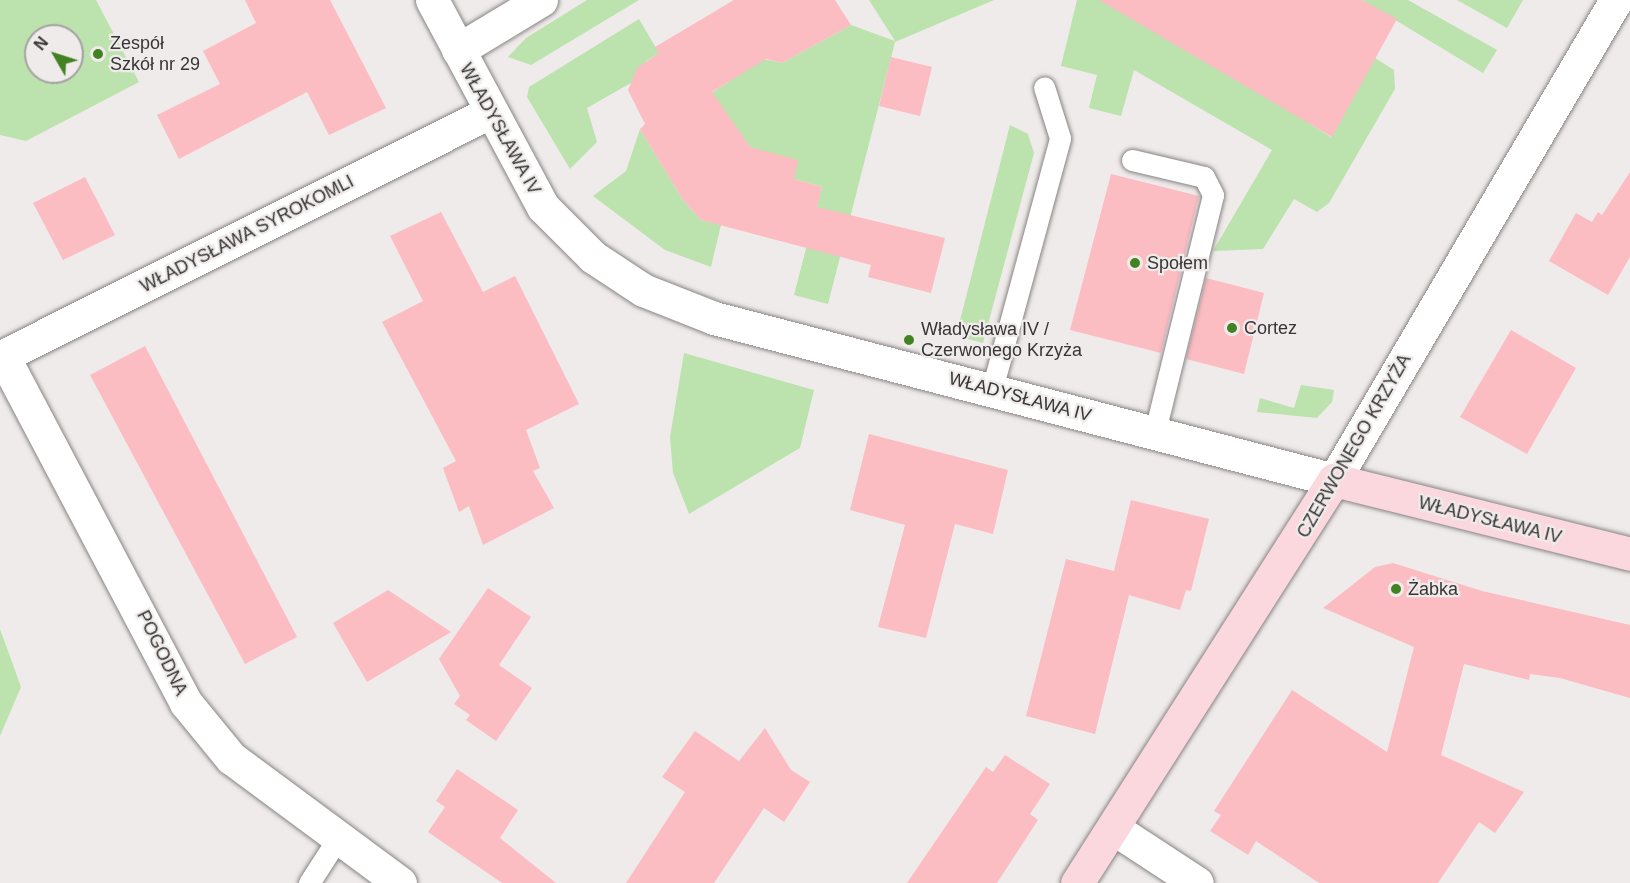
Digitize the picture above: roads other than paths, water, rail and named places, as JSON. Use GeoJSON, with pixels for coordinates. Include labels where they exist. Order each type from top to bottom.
{"type":"FeatureCollection","features":[{"type":"Feature","properties":{"kind":"street","name":"WŁADYSŁAWA IV"},"geometry":{"type":"LineString","coordinates":[[432,0],[490,112],[556,222],[634,285],[714,318],[1334,480],[1630,554]]}},
{"type":"Feature","properties":{"kind":"street"},"geometry":{"type":"LineString","coordinates":[[458,50],[541,0]]}},
{"type":"Feature","properties":{"kind":"street","name":"CZERWONEGO KRZYŻA"},"geometry":{"type":"LineString","coordinates":[[1077,883],[1334,480],[1617,0]]}},
{"type":"Feature","properties":{"kind":"street","name":"WŁADYSŁAWA SYROKOMLI"},"geometry":{"type":"LineString","coordinates":[[3,356],[490,112]]}},
{"type":"Feature","properties":{"kind":"street","name":"POGODNA"},"geometry":{"type":"LineString","coordinates":[[3,356],[186,703],[231,758],[400,883]]}},
{"type":"Feature","properties":{"kind":"street"},"geometry":{"type":"LineString","coordinates":[[1113,828],[1197,883]]}},
{"type":"Feature","properties":{"kind":"lane"},"geometry":{"type":"LineString","coordinates":[[992,389],[1060,138],[1044,87]]}},
{"type":"Feature","properties":{"kind":"lane"},"geometry":{"type":"LineString","coordinates":[[1132,160],[1204,177],[1213,195],[1155,432]]}},
{"type":"Feature","properties":{"kind":"lane"},"geometry":{"type":"LineString","coordinates":[[309,883],[338,838]]}},
{"type":"Feature","properties":{"kind":"place","name":"Zespół Szkół nr 29"},"geometry":{"type":"Point","coordinates":[98,54]}},
{"type":"Feature","properties":{"kind":"place","name":"Społem"},"geometry":{"type":"Point","coordinates":[1135,263]}},
{"type":"Feature","properties":{"kind":"place","name":"Cortez"},"geometry":{"type":"Point","coordinates":[1232,328]}},
{"type":"Feature","properties":{"kind":"place","name":"Władysława IV / Czerwonego Krzyża"},"geometry":{"type":"Point","coordinates":[909,340]}},
{"type":"Feature","properties":{"kind":"place","name":"Żabka"},"geometry":{"type":"Point","coordinates":[1396,589]}}]}
